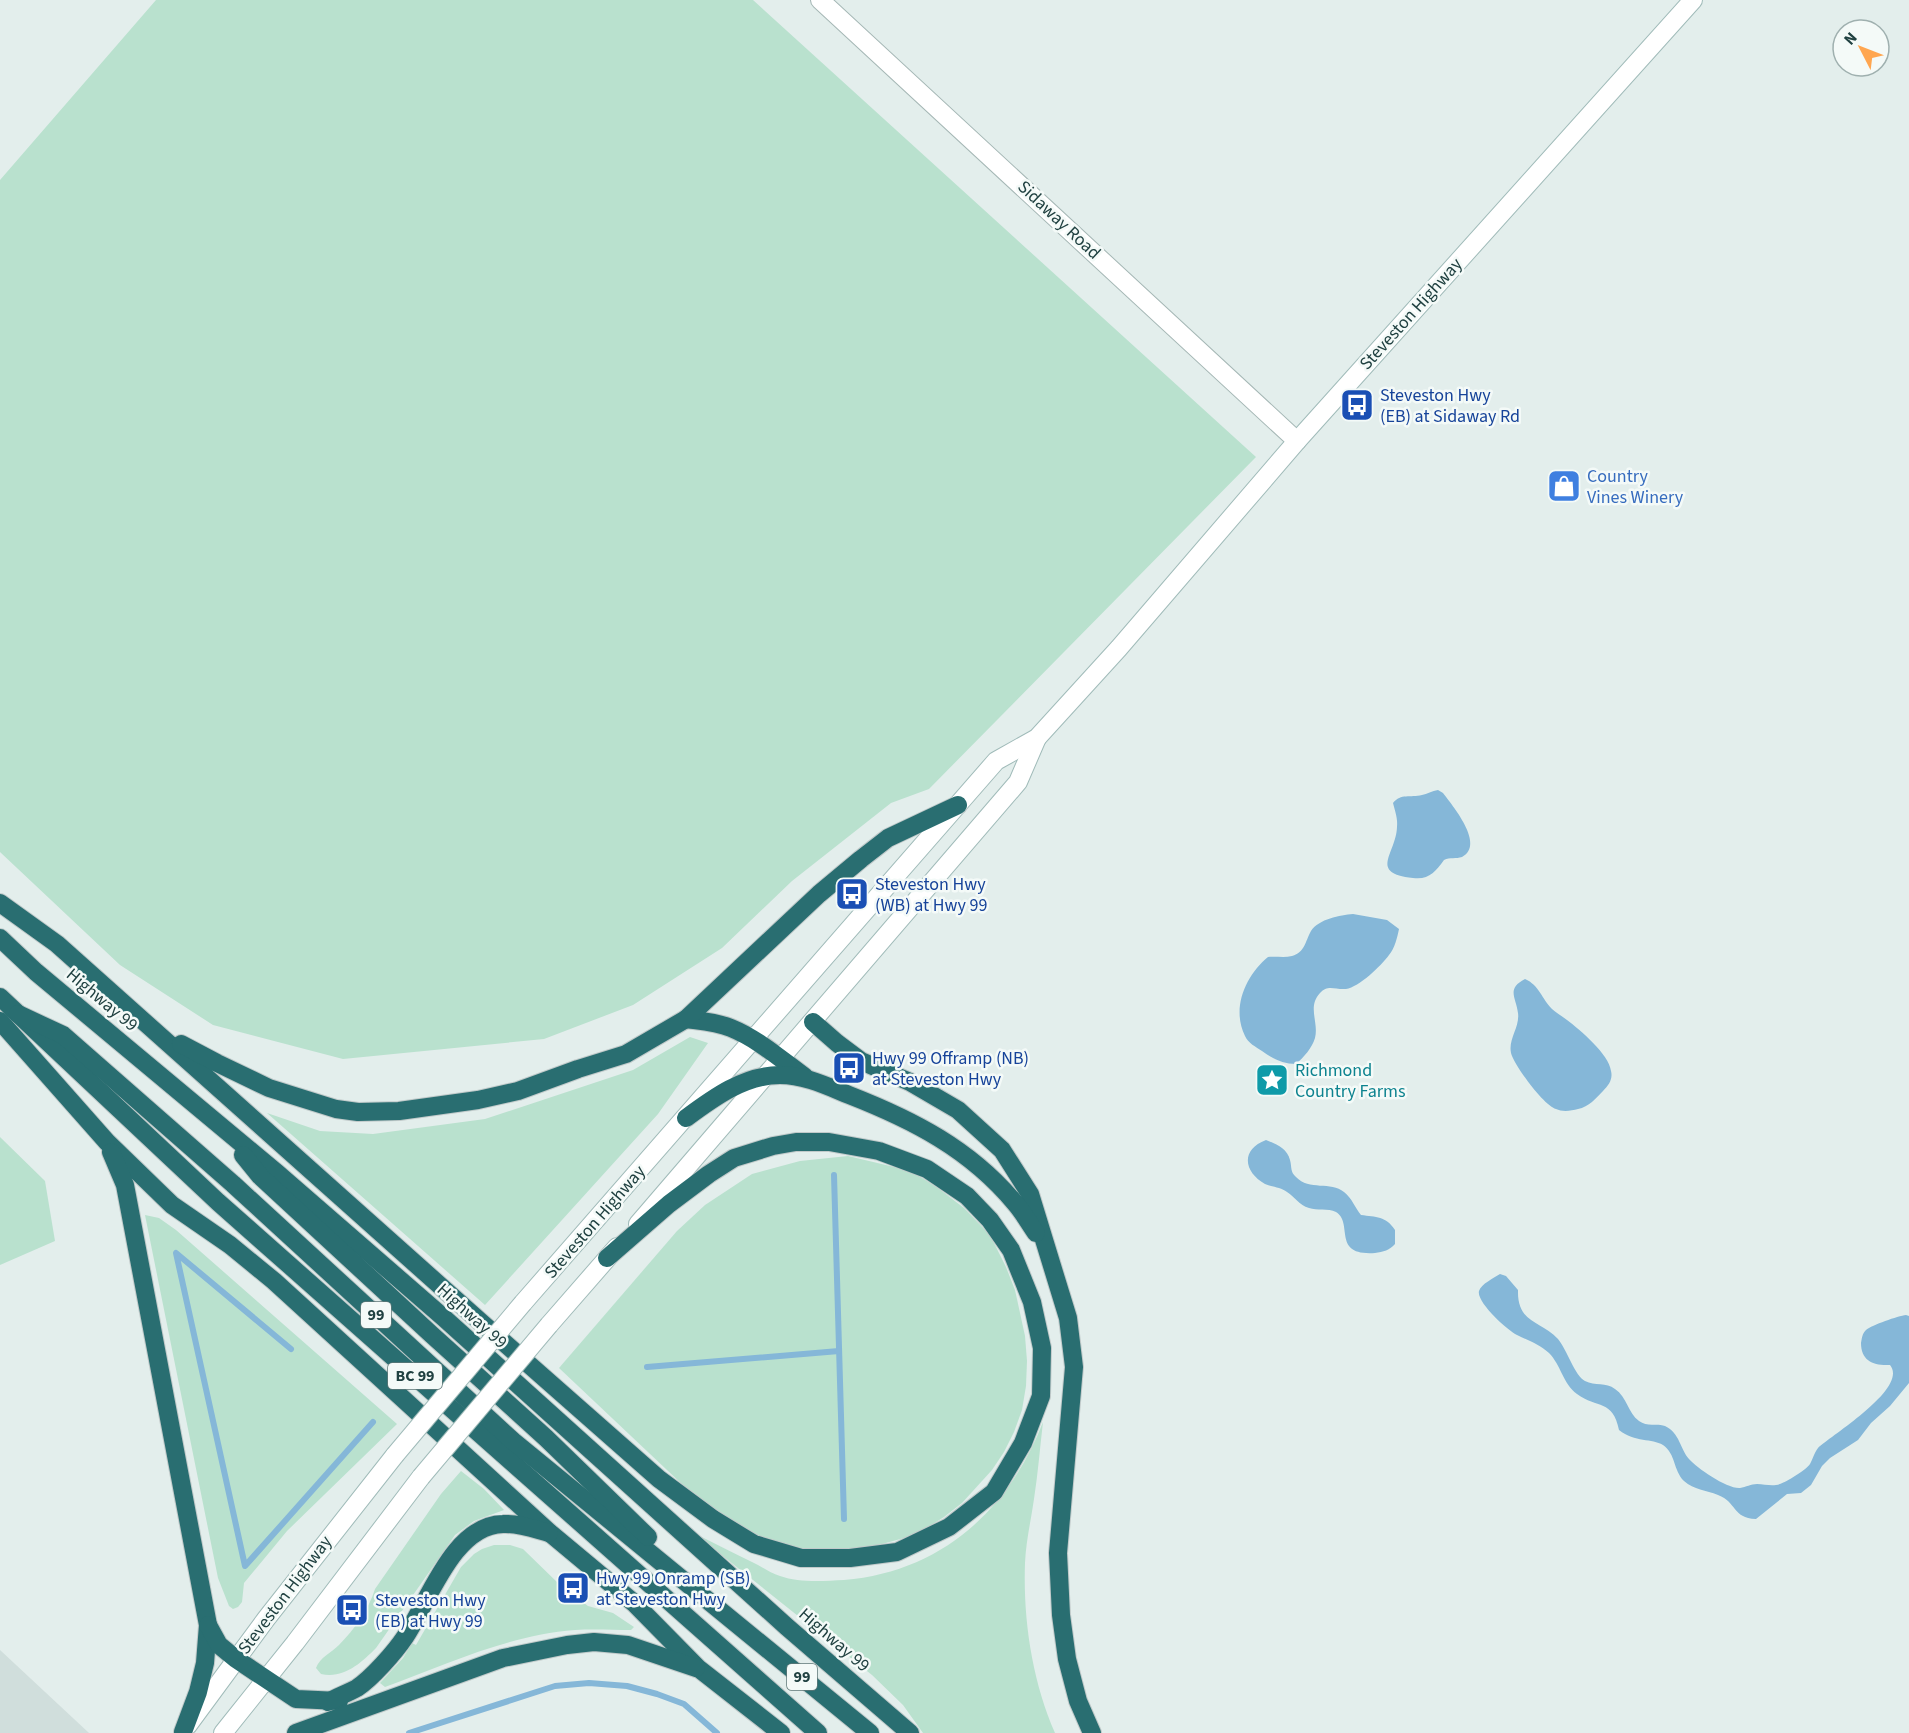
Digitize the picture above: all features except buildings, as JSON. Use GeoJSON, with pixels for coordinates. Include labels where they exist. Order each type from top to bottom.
{"type":"FeatureCollection","features":[{"type":"Feature","properties":{"kind":"highway"},"geometry":{"type":"LineString","coordinates":[[153,1029],[269,1088],[336,1109],[358,1112],[399,1111],[478,1100],[518,1091],[626,1054],[686,1019],[819,894],[861,859],[888,838],[958,805]]}},
{"type":"Feature","properties":{"kind":"highway"},"geometry":{"type":"LineString","coordinates":[[0,903],[57,944],[659,1479],[713,1519],[754,1544],[801,1558],[850,1558],[897,1552],[948,1527],[994,1492],[1023,1443],[1041,1396],[1042,1348],[1032,1302],[1011,1250],[990,1220],[967,1196],[927,1169],[879,1151],[829,1142],[796,1142],[773,1146],[734,1158],[669,1204],[607,1258]]}},
{"type":"Feature","properties":{"kind":"highway","name":"Highway 99"},"geometry":{"type":"LineString","coordinates":[[0,938],[36,972],[277,1173],[444,1318],[787,1627],[910,1733]]}},
{"type":"Feature","properties":{"kind":"highway","name":"BC 99"},"geometry":{"type":"LineString","coordinates":[[0,997],[218,1202],[818,1733]]}},
{"type":"Feature","properties":{"kind":"highway","name":"99"},"geometry":{"type":"LineString","coordinates":[[18,1014],[63,1035],[234,1184],[513,1441],[870,1733]]}},
{"type":"Feature","properties":{"kind":"highway"},"geometry":{"type":"LineString","coordinates":[[686,1019],[723,1025],[752,1040],[807,1078],[890,1111],[939,1136],[985,1171],[1016,1203],[1045,1247]]}},
{"type":"Feature","properties":{"kind":"highway"},"geometry":{"type":"LineString","coordinates":[[0,1021],[107,1142],[171,1205],[230,1245],[274,1281],[550,1533],[634,1603],[698,1668],[781,1733]]}},
{"type":"Feature","properties":{"kind":"highway"},"geometry":{"type":"LineString","coordinates":[[813,1022],[861,1061],[910,1082],[958,1110],[1002,1150],[1030,1194],[1068,1318],[1074,1367],[1058,1553],[1061,1615],[1067,1659],[1078,1701],[1092,1733]]}},
{"type":"Feature","properties":{"kind":"highway"},"geometry":{"type":"LineString","coordinates":[[686,1118],[712,1099],[738,1085],[766,1076],[807,1078]]}},
{"type":"Feature","properties":{"kind":"highway","name":"99"},"geometry":{"type":"LineString","coordinates":[[226,1132],[260,1176],[546,1438],[734,1620]]}},
{"type":"Feature","properties":{"kind":"highway"},"geometry":{"type":"LineString","coordinates":[[107,1142],[125,1185],[208,1625],[205,1663],[198,1692],[183,1732]]}},
{"type":"Feature","properties":{"kind":"highway"},"geometry":{"type":"LineString","coordinates":[[328,1702],[358,1687],[389,1658],[405,1637],[455,1550],[473,1534],[487,1526],[504,1524],[530,1527],[550,1533]]}},
{"type":"Feature","properties":{"kind":"highway"},"geometry":{"type":"LineString","coordinates":[[208,1625],[219,1645],[296,1699],[328,1702],[396,1696]]}},
{"type":"Feature","properties":{"kind":"highway"},"geometry":{"type":"LineString","coordinates":[[296,1733],[503,1658],[567,1645],[594,1642],[628,1645],[698,1668]]}},
{"type":"Feature","properties":{"kind":"main road","name":"Sidaway Road"},"geometry":{"type":"LineString","coordinates":[[820,0],[1297,441]]}},
{"type":"Feature","properties":{"kind":"main road","name":"Steveston Highway"},"geometry":{"type":"LineString","coordinates":[[183,1732],[330,1536],[395,1455],[523,1303],[752,1040],[996,761],[1037,738],[1119,648],[1297,441],[1693,0]]}},
{"type":"Feature","properties":{"kind":"main road","name":"Steveston Highway"},"geometry":{"type":"LineString","coordinates":[[223,1733],[421,1477],[549,1325],[1018,782],[1037,738]]}},
{"type":"Feature","properties":{"kind":"shaded area"},"geometry":{"type":"Polygon","coordinates":[[[0,1650],[89,1733],[0,1733],[0,1650]]]}},
{"type":"Feature","properties":{"kind":"green space"},"geometry":{"type":"Polygon","coordinates":[[[156,0],[753,0],[1256,457],[929,789],[891,803],[792,881],[722,948],[633,1005],[544,1039],[343,1059],[213,1025],[120,965],[0,852],[0,180],[156,0]]]}},
{"type":"Feature","properties":{"kind":"green space"},"geometry":{"type":"Polygon","coordinates":[[[690,1037],[708,1043],[658,1114],[485,1305],[267,1113],[320,1131],[373,1134],[485,1119],[633,1070],[690,1037]]]}},
{"type":"Feature","properties":{"kind":"green space"},"geometry":{"type":"Polygon","coordinates":[[[0,1137],[45,1181],[55,1241],[0,1265],[0,1137]]]}},
{"type":"Feature","properties":{"kind":"green space"},"geometry":{"type":"Polygon","coordinates":[[[848,1156],[911,1171],[964,1208],[990,1235],[1015,1290],[1025,1336],[1026,1386],[1022,1410],[1004,1452],[992,1470],[962,1503],[944,1517],[904,1538],[860,1550],[812,1551],[765,1540],[703,1504],[559,1368],[677,1231],[705,1205],[752,1174],[800,1161],[848,1156]]]}},
{"type":"Feature","properties":{"kind":"green space"},"geometry":{"type":"Polygon","coordinates":[[[145,1215],[159,1218],[176,1230],[397,1424],[287,1531],[244,1583],[242,1602],[233,1609],[229,1606],[218,1578],[145,1215]]]}},
{"type":"Feature","properties":{"kind":"green space"},"geometry":{"type":"Polygon","coordinates":[[[1043,1422],[1026,1547],[1025,1584],[1028,1628],[1035,1671],[1055,1733],[923,1733],[903,1705],[872,1675],[694,1533],[773,1573],[795,1580],[844,1580],[879,1575],[941,1550],[991,1509],[1029,1454],[1043,1422]]]}},
{"type":"Feature","properties":{"kind":"green space"},"geometry":{"type":"Polygon","coordinates":[[[461,1471],[484,1489],[504,1510],[474,1521],[455,1535],[376,1648],[364,1659],[345,1672],[321,1674],[316,1668],[318,1664],[355,1626],[365,1612],[375,1589],[441,1494],[461,1471]]]}},
{"type":"Feature","properties":{"kind":"green space"},"geometry":{"type":"Polygon","coordinates":[[[494,1545],[510,1545],[523,1549],[559,1584],[588,1606],[613,1613],[634,1627],[631,1630],[575,1630],[526,1638],[478,1652],[385,1687],[380,1683],[403,1658],[412,1643],[416,1645],[461,1567],[474,1554],[494,1545]]]}},
{"type":"Feature","properties":{"kind":"water"},"geometry":{"type":"Polygon","coordinates":[[[1438,790],[1443,793],[1465,825],[1469,835],[1468,851],[1462,857],[1444,860],[1434,871],[1423,878],[1413,878],[1391,872],[1388,861],[1396,837],[1397,824],[1393,803],[1403,797],[1438,790]]]}},
{"type":"Feature","properties":{"kind":"water"},"geometry":{"type":"Polygon","coordinates":[[[1353,914],[1387,920],[1399,929],[1389,955],[1357,984],[1346,989],[1326,989],[1320,993],[1314,1004],[1315,1038],[1307,1052],[1296,1064],[1278,1061],[1252,1045],[1241,1025],[1240,1003],[1253,973],[1268,957],[1289,957],[1300,952],[1311,931],[1319,923],[1353,914]]]}},
{"type":"Feature","properties":{"kind":"water"},"geometry":{"type":"Polygon","coordinates":[[[1525,979],[1537,988],[1552,1009],[1573,1024],[1593,1043],[1609,1064],[1611,1077],[1609,1084],[1586,1106],[1567,1111],[1551,1106],[1530,1084],[1513,1059],[1511,1043],[1518,1018],[1514,990],[1525,979]]]}},
{"type":"Feature","properties":{"kind":"water"},"geometry":{"type":"Polygon","coordinates":[[[1266,1140],[1286,1152],[1293,1173],[1301,1181],[1339,1189],[1349,1197],[1361,1215],[1380,1218],[1388,1222],[1395,1230],[1395,1244],[1391,1248],[1375,1253],[1361,1253],[1348,1244],[1344,1223],[1336,1212],[1306,1207],[1285,1190],[1265,1184],[1258,1179],[1249,1167],[1249,1155],[1252,1149],[1266,1140]]]}},
{"type":"Feature","properties":{"kind":"water"},"geometry":{"type":"Polygon","coordinates":[[[1500,1274],[1506,1276],[1518,1290],[1521,1309],[1526,1315],[1558,1339],[1581,1378],[1615,1389],[1639,1421],[1645,1424],[1662,1425],[1670,1429],[1693,1463],[1713,1477],[1734,1487],[1740,1488],[1755,1484],[1777,1485],[1796,1476],[1810,1464],[1818,1448],[1879,1398],[1889,1386],[1893,1375],[1890,1365],[1879,1365],[1866,1358],[1862,1349],[1862,1336],[1866,1330],[1874,1326],[1906,1315],[1909,1316],[1909,1383],[1858,1440],[1830,1458],[1822,1466],[1811,1485],[1801,1493],[1787,1494],[1756,1519],[1748,1518],[1738,1513],[1724,1498],[1684,1481],[1670,1453],[1663,1445],[1631,1437],[1619,1430],[1613,1413],[1603,1406],[1584,1399],[1572,1390],[1549,1353],[1500,1322],[1482,1302],[1479,1291],[1500,1274]]]}},
{"type":"Feature","properties":{"kind":"waterway"},"geometry":{"type":"LineString","coordinates":[[834,1175],[844,1519]]}},
{"type":"Feature","properties":{"kind":"waterway"},"geometry":{"type":"LineString","coordinates":[[291,1349],[176,1253],[245,1566],[373,1422]]}},
{"type":"Feature","properties":{"kind":"waterway"},"geometry":{"type":"LineString","coordinates":[[647,1367],[839,1351]]}},
{"type":"Feature","properties":{"kind":"waterway"},"geometry":{"type":"LineString","coordinates":[[409,1733],[555,1686],[589,1683],[627,1686],[684,1704],[717,1733]]}},
{"type":"Feature","properties":{"kind":"place","name":"Steveston Hwy (EB) at Sidaway Rd"},"geometry":{"type":"Point","coordinates":[1357,405]}},
{"type":"Feature","properties":{"kind":"place","name":"Country Vines Winery"},"geometry":{"type":"Point","coordinates":[1564,486]}},
{"type":"Feature","properties":{"kind":"place","name":"Steveston Hwy (WB) at Hwy 99"},"geometry":{"type":"Point","coordinates":[852,894]}},
{"type":"Feature","properties":{"kind":"place","name":"Hwy 99 Offramp (NB) at Steveston Hwy"},"geometry":{"type":"Point","coordinates":[849,1068]}},
{"type":"Feature","properties":{"kind":"place","name":"Richmond Country Farms"},"geometry":{"type":"Point","coordinates":[1272,1080]}},
{"type":"Feature","properties":{"kind":"place","name":"Hwy 99 Onramp (SB) at Steveston Hwy"},"geometry":{"type":"Point","coordinates":[573,1588]}},
{"type":"Feature","properties":{"kind":"place","name":"Steveston Hwy (EB) at Hwy 99"},"geometry":{"type":"Point","coordinates":[352,1610]}}]}
